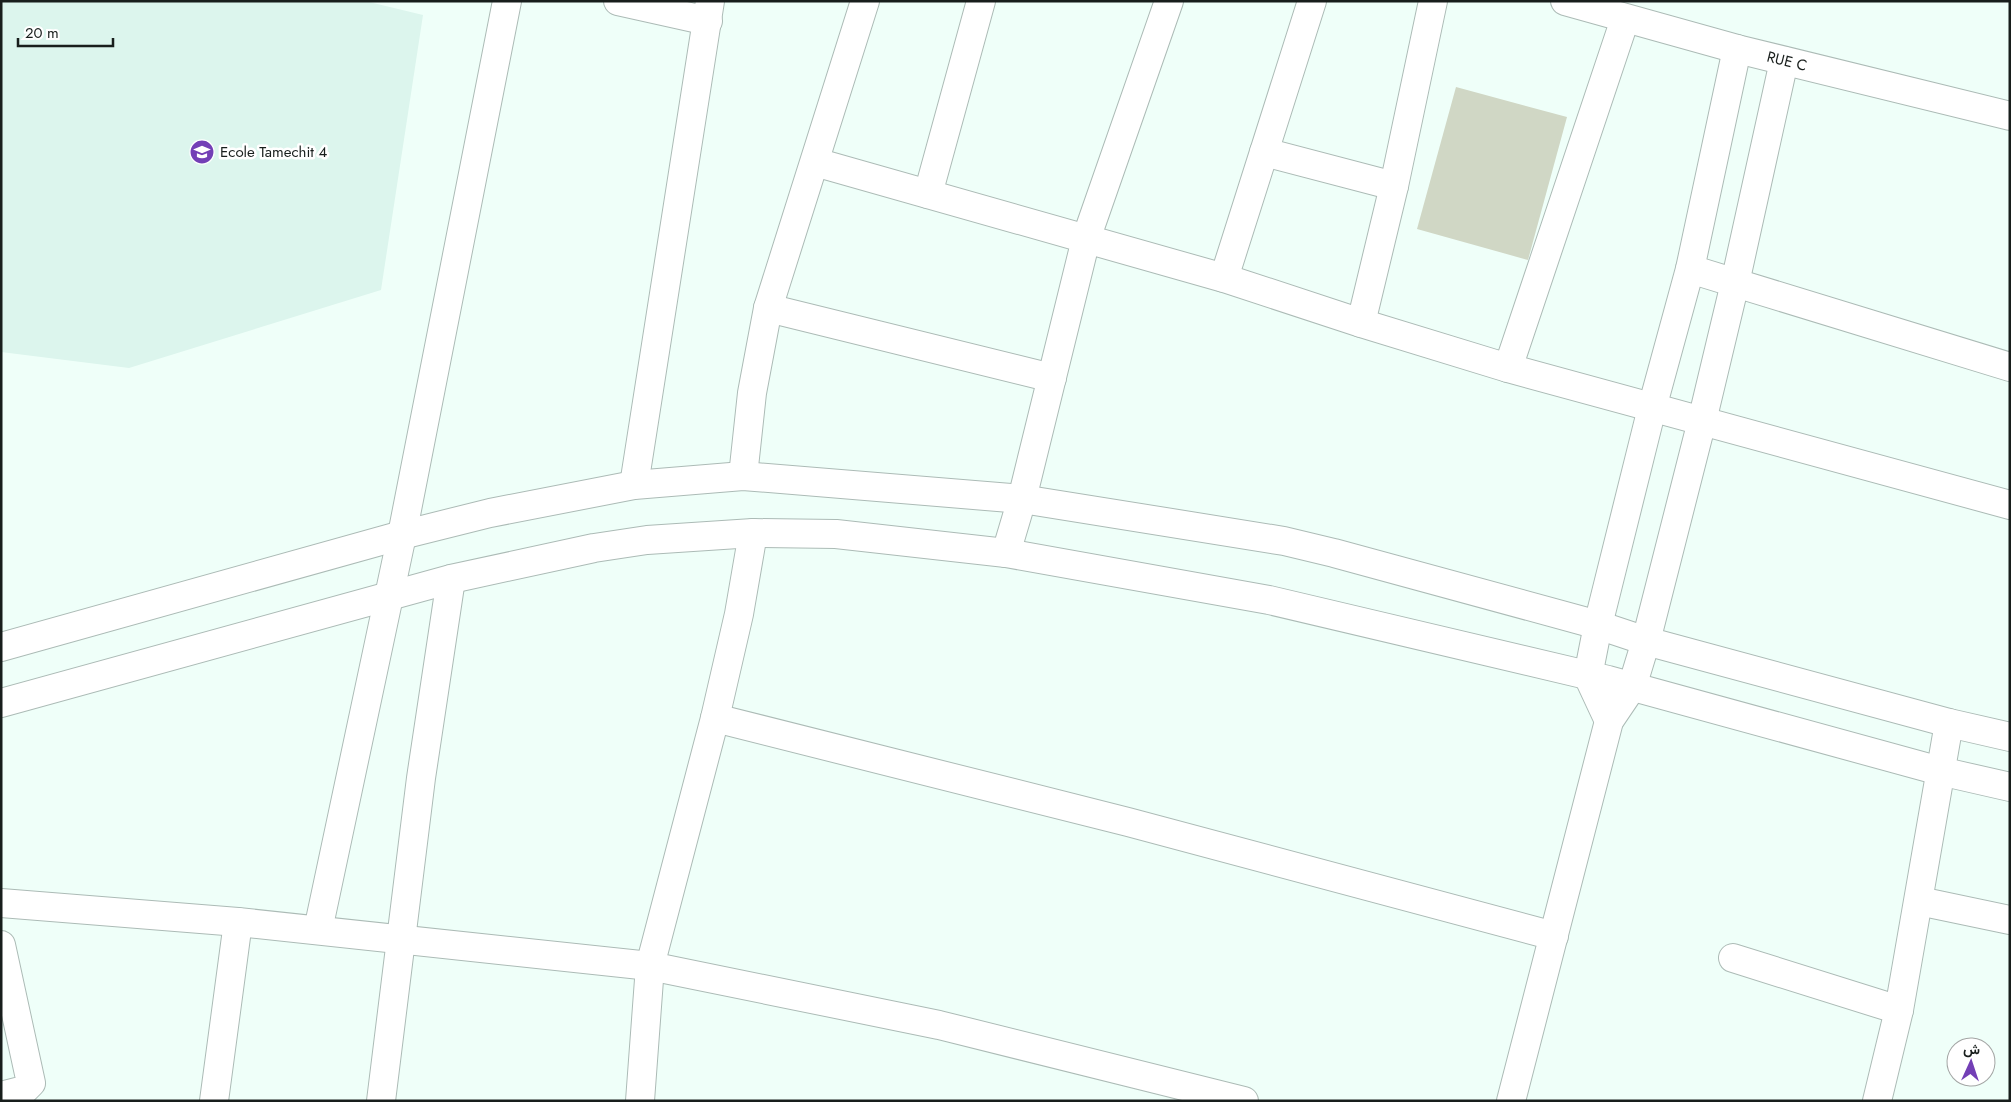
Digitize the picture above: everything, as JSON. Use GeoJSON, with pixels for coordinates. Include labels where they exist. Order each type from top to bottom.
{"type":"FeatureCollection","features":[{"type":"Feature","properties":{"kind":"street"},"geometry":{"type":"LineString","coordinates":[[318,930],[402,534],[507,1]]}},
{"type":"Feature","properties":{"kind":"street"},"geometry":{"type":"LineString","coordinates":[[618,1],[709,11],[634,485]]}},
{"type":"Feature","properties":{"kind":"street"},"geometry":{"type":"LineString","coordinates":[[743,476],[752,393],[768,308],[865,1]]}},
{"type":"Feature","properties":{"kind":"street"},"geometry":{"type":"LineString","coordinates":[[928,194],[981,1]]}},
{"type":"Feature","properties":{"kind":"street"},"geometry":{"type":"LineString","coordinates":[[1006,553],[1022,499],[1086,238],[1169,1]]}},
{"type":"Feature","properties":{"kind":"street"},"geometry":{"type":"LineString","coordinates":[[1224,278],[1312,1]]}},
{"type":"Feature","properties":{"kind":"street"},"geometry":{"type":"LineString","coordinates":[[1361,323],[1394,186],[1433,1]]}},
{"type":"Feature","properties":{"kind":"street","name":"RUE C"},"geometry":{"type":"LineString","coordinates":[[1565,1],[1736,49],[2010,116]]}},
{"type":"Feature","properties":{"kind":"street"},"geometry":{"type":"LineString","coordinates":[[1508,368],[1625,19]]}},
{"type":"Feature","properties":{"kind":"street"},"geometry":{"type":"LineString","coordinates":[[1609,721],[1588,676],[1598,625],[1652,408],[1690,269],[1736,49]]}},
{"type":"Feature","properties":{"kind":"street"},"geometry":{"type":"LineString","coordinates":[[1511,1101],[1609,721],[1632,687],[1646,641],[1735,283],[1784,61]]}},
{"type":"Feature","properties":{"kind":"street"},"geometry":{"type":"LineString","coordinates":[[1264,152],[1394,186]]}},
{"type":"Feature","properties":{"kind":"street"},"geometry":{"type":"LineString","coordinates":[[815,162],[1224,278],[1361,323],[1508,368],[2010,504]]}},
{"type":"Feature","properties":{"kind":"street"},"geometry":{"type":"LineString","coordinates":[[1690,269],[2010,367]]}},
{"type":"Feature","properties":{"kind":"street"},"geometry":{"type":"LineString","coordinates":[[768,308],[1052,378]]}},
{"type":"Feature","properties":{"kind":"street"},"geometry":{"type":"LineString","coordinates":[[1,647],[402,534],[490,513],[634,485],[743,476],[1022,499],[1284,542],[1334,553],[1598,625],[1646,641],[1950,723],[2010,737]]}},
{"type":"Feature","properties":{"kind":"street"},"geometry":{"type":"LineString","coordinates":[[640,1101],[650,966],[739,614],[753,533]]}},
{"type":"Feature","properties":{"kind":"street"},"geometry":{"type":"LineString","coordinates":[[1,702],[451,579],[594,548],[647,540],[753,533],[836,534],[1006,553],[1269,600],[1632,687],[1940,772],[2010,787]]}},
{"type":"Feature","properties":{"kind":"street"},"geometry":{"type":"LineString","coordinates":[[381,1101],[421,778],[451,579]]}},
{"type":"Feature","properties":{"kind":"street"},"geometry":{"type":"LineString","coordinates":[[714,718],[1128,822],[1554,936]]}},
{"type":"Feature","properties":{"kind":"street"},"geometry":{"type":"LineString","coordinates":[[1877,1101],[1899,1010],[1950,723]]}},
{"type":"Feature","properties":{"kind":"street"},"geometry":{"type":"LineString","coordinates":[[1919,901],[2010,920]]}},
{"type":"Feature","properties":{"kind":"street"},"geometry":{"type":"LineString","coordinates":[[1,903],[238,922],[650,966],[939,1025],[1244,1101]]}},
{"type":"Feature","properties":{"kind":"street"},"geometry":{"type":"LineString","coordinates":[[214,1101],[238,922]]}},
{"type":"Feature","properties":{"kind":"street"},"geometry":{"type":"LineString","coordinates":[[1,945],[31,1083],[24,1090],[1,1096]]}},
{"type":"Feature","properties":{"kind":"street"},"geometry":{"type":"LineString","coordinates":[[1733,958],[1899,1010]]}},
{"type":"Feature","properties":{"kind":"shaded area","name":"Ecole Tamechit 4"},"geometry":{"type":"Polygon","coordinates":[[[1,1],[365,1],[423,15],[381,290],[129,368],[1,352],[1,1]]]}},
{"type":"Feature","properties":{"kind":"shaded area"},"geometry":{"type":"Polygon","coordinates":[[[1456,87],[1567,117],[1528,260],[1417,229],[1456,87]]]}},
{"type":"Feature","properties":{"kind":"place","name":"Ecole Tamechit 4"},"geometry":{"type":"Point","coordinates":[202,152]}}]}
